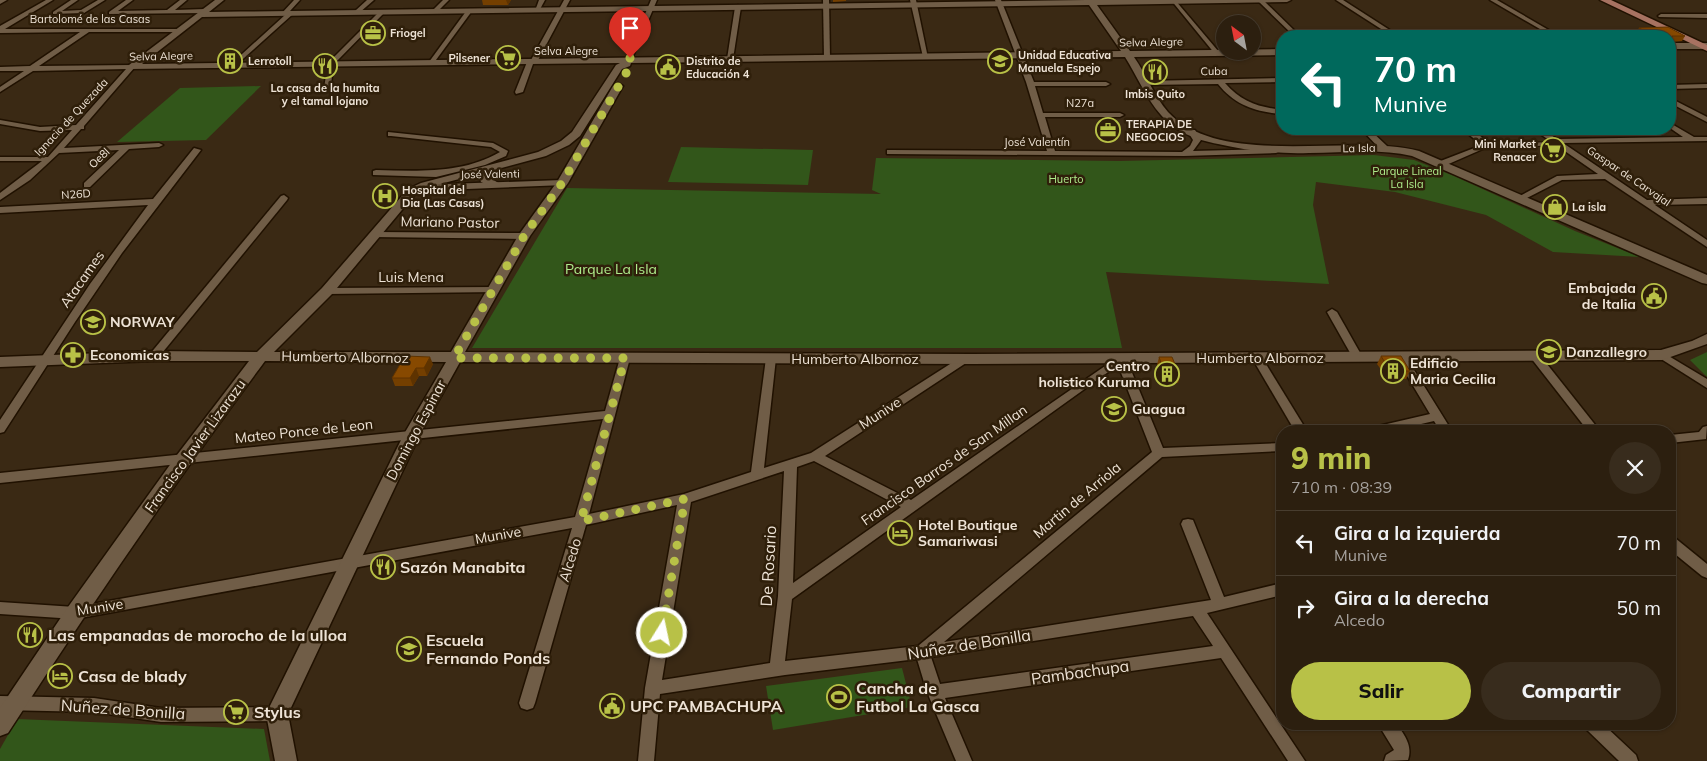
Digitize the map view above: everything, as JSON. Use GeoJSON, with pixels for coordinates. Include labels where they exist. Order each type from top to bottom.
{"type":"FeatureCollection","features":[{"type":"Feature","properties":{"kind":"main road"},"geometry":{"type":"LineString","coordinates":[[1604,0],[1673,30]]}},
{"type":"Feature","properties":{"kind":"main road"},"geometry":{"type":"LineString","coordinates":[[1625,0],[1661,16],[1705,44]]}},
{"type":"Feature","properties":{"kind":"main road"},"geometry":{"type":"LineString","coordinates":[[1676,31],[1705,44]]}},
{"type":"Feature","properties":{"kind":"street"},"geometry":{"type":"LineString","coordinates":[[0,2],[4,0]]}},
{"type":"Feature","properties":{"kind":"street"},"geometry":{"type":"LineString","coordinates":[[0,30],[50,0]]}},
{"type":"Feature","properties":{"kind":"street"},"geometry":{"type":"LineString","coordinates":[[75,0],[54,13],[82,12],[102,0]]}},
{"type":"Feature","properties":{"kind":"street"},"geometry":{"type":"LineString","coordinates":[[130,0],[112,13],[537,10],[652,4],[738,7],[826,3],[1287,0]]}},
{"type":"Feature","properties":{"kind":"street"},"geometry":{"type":"LineString","coordinates":[[168,12],[184,0]]}},
{"type":"Feature","properties":{"kind":"street"},"geometry":{"type":"LineString","coordinates":[[132,67],[220,0]]}},
{"type":"Feature","properties":{"kind":"street"},"geometry":{"type":"LineString","coordinates":[[232,66],[288,13],[297,0]]}},
{"type":"Feature","properties":{"kind":"street"},"geometry":{"type":"LineString","coordinates":[[357,12],[371,0]]}},
{"type":"Feature","properties":{"kind":"street"},"geometry":{"type":"LineString","coordinates":[[435,11],[446,0]]}},
{"type":"Feature","properties":{"kind":"street"},"geometry":{"type":"LineString","coordinates":[[537,10],[542,0]]}},
{"type":"Feature","properties":{"kind":"street"},"geometry":{"type":"LineString","coordinates":[[519,92],[532,62],[567,0]]}},
{"type":"Feature","properties":{"kind":"street"},"geometry":{"type":"LineString","coordinates":[[1261,0],[1291,30]]}},
{"type":"Feature","properties":{"kind":"street"},"geometry":{"type":"LineString","coordinates":[[1338,0],[1386,30]]}},
{"type":"Feature","properties":{"kind":"street"},"geometry":{"type":"LineString","coordinates":[[1493,0],[1546,30]]}},
{"type":"Feature","properties":{"kind":"street","name":"La Isla"},"geometry":{"type":"LineString","coordinates":[[1091,1],[1128,54],[1166,116],[1192,132],[1221,142],[1249,148],[1287,150],[1384,148],[1401,149],[1415,153],[1707,280]]}},
{"type":"Feature","properties":{"kind":"street"},"geometry":{"type":"LineString","coordinates":[[1173,1],[1216,52]]}},
{"type":"Feature","properties":{"kind":"street"},"geometry":{"type":"LineString","coordinates":[[914,2],[926,57]]}},
{"type":"Feature","properties":{"kind":"street"},"geometry":{"type":"LineString","coordinates":[[999,2],[1020,55],[1052,153]]}},
{"type":"Feature","properties":{"kind":"street"},"geometry":{"type":"LineString","coordinates":[[826,3],[827,58]]}},
{"type":"Feature","properties":{"kind":"street","name":"Domingo Espinar"},"geometry":{"type":"LineString","coordinates":[[276,714],[412,434],[524,236],[562,183],[565,161],[629,68],[628,63],[652,4]]}},
{"type":"Feature","properties":{"kind":"street"},"geometry":{"type":"LineString","coordinates":[[730,60],[738,7]]}},
{"type":"Feature","properties":{"kind":"street"},"geometry":{"type":"LineString","coordinates":[[431,63],[469,11]]}},
{"type":"Feature","properties":{"kind":"street"},"geometry":{"type":"LineString","coordinates":[[326,86],[330,64],[382,12]]}},
{"type":"Feature","properties":{"kind":"street"},"geometry":{"type":"LineString","coordinates":[[1661,16],[1707,16]]}},
{"type":"Feature","properties":{"kind":"street","name":"Bartolomé de las Casas"},"geometry":{"type":"LineString","coordinates":[[0,30],[180,30]]}},
{"type":"Feature","properties":{"kind":"street"},"geometry":{"type":"LineString","coordinates":[[0,90],[29,68],[88,30]]}},
{"type":"Feature","properties":{"kind":"street"},"geometry":{"type":"LineString","coordinates":[[1676,46],[1705,44]]}},
{"type":"Feature","properties":{"kind":"street","name":"Selva Alegre"},"geometry":{"type":"LineString","coordinates":[[1261,52],[1276,52]]}},
{"type":"Feature","properties":{"kind":"street","name":"Selva Alegre"},"geometry":{"type":"LineString","coordinates":[[0,69],[532,62],[628,63],[827,58],[1216,53]]}},
{"type":"Feature","properties":{"kind":"street","name":"Domingo Espinar"},"geometry":{"type":"LineString","coordinates":[[418,188],[484,166],[542,154],[565,143],[576,134],[619,67],[628,63]]}},
{"type":"Feature","properties":{"kind":"street","name":"Ignacio de Quezada"},"geometry":{"type":"LineString","coordinates":[[0,197],[50,159],[132,67]]}},
{"type":"Feature","properties":{"kind":"street","name":"Cuba"},"geometry":{"type":"LineString","coordinates":[[1145,84],[1276,80]]}},
{"type":"Feature","properties":{"kind":"street"},"geometry":{"type":"LineString","coordinates":[[1220,82],[1232,97],[1245,105],[1276,111]]}},
{"type":"Feature","properties":{"kind":"street"},"geometry":{"type":"LineString","coordinates":[[1030,84],[1106,84]]}},
{"type":"Feature","properties":{"kind":"street"},"geometry":{"type":"LineString","coordinates":[[1676,87],[1707,86]]}},
{"type":"Feature","properties":{"kind":"street"},"geometry":{"type":"LineString","coordinates":[[1676,103],[1707,120]]}},
{"type":"Feature","properties":{"kind":"street"},"geometry":{"type":"LineString","coordinates":[[1692,112],[1707,112]]}},
{"type":"Feature","properties":{"kind":"street","name":"N27a"},"geometry":{"type":"LineString","coordinates":[[1039,115],[1120,115]]}},
{"type":"Feature","properties":{"kind":"street"},"geometry":{"type":"LineString","coordinates":[[0,122],[40,129],[80,127]]}},
{"type":"Feature","properties":{"kind":"street"},"geometry":{"type":"LineString","coordinates":[[1676,129],[1693,139],[1705,143]]}},
{"type":"Feature","properties":{"kind":"street"},"geometry":{"type":"LineString","coordinates":[[1184,154],[1194,147],[1197,140],[1192,132]]}},
{"type":"Feature","properties":{"kind":"street"},"geometry":{"type":"LineString","coordinates":[[376,174],[432,174],[484,166],[503,154],[504,151],[493,145],[391,134]]}},
{"type":"Feature","properties":{"kind":"street"},"geometry":{"type":"LineString","coordinates":[[1372,135],[1384,148]]}},
{"type":"Feature","properties":{"kind":"street"},"geometry":{"type":"LineString","coordinates":[[1441,164],[1488,145],[1474,135]]}},
{"type":"Feature","properties":{"kind":"street","name":"Gaspar de Carvajal"},"geometry":{"type":"LineString","coordinates":[[1547,135],[1648,202],[1707,244]]}},
{"type":"Feature","properties":{"kind":"street"},"geometry":{"type":"LineString","coordinates":[[1561,144],[1693,139]]}},
{"type":"Feature","properties":{"kind":"street"},"geometry":{"type":"LineString","coordinates":[[1508,145],[1705,143]]}},
{"type":"Feature","properties":{"kind":"street"},"geometry":{"type":"LineString","coordinates":[[57,151],[160,145]]}},
{"type":"Feature","properties":{"kind":"street","name":"Oe8l"},"geometry":{"type":"LineString","coordinates":[[87,185],[126,148]]}},
{"type":"Feature","properties":{"kind":"street","name":"Atacames"},"geometry":{"type":"LineString","coordinates":[[0,429],[45,359],[154,202],[197,150]]}},
{"type":"Feature","properties":{"kind":"street","name":"José Valentín"},"geometry":{"type":"LineString","coordinates":[[890,152],[1184,154],[1287,150]]}},
{"type":"Feature","properties":{"kind":"street"},"geometry":{"type":"LineString","coordinates":[[542,154],[565,161]]}},
{"type":"Feature","properties":{"kind":"street"},"geometry":{"type":"LineString","coordinates":[[0,159],[50,159]]}},
{"type":"Feature","properties":{"kind":"street"},"geometry":{"type":"LineString","coordinates":[[484,166],[483,176],[485,180],[496,185]]}},
{"type":"Feature","properties":{"kind":"street"},"geometry":{"type":"LineString","coordinates":[[1520,198],[1560,178],[1608,176]]}},
{"type":"Feature","properties":{"kind":"street","name":"José Valenti"},"geometry":{"type":"LineString","coordinates":[[418,188],[562,183]]}},
{"type":"Feature","properties":{"kind":"street","name":"Francisco Javier Lizarazu"},"geometry":{"type":"LineString","coordinates":[[0,726],[8,703],[75,613],[183,459],[262,356],[327,291],[412,191],[418,188]]}},
{"type":"Feature","properties":{"kind":"street"},"geometry":{"type":"LineString","coordinates":[[154,356],[284,198]]}},
{"type":"Feature","properties":{"kind":"street"},"geometry":{"type":"LineString","coordinates":[[1648,202],[1707,201]]}},
{"type":"Feature","properties":{"kind":"street","name":"N26D"},"geometry":{"type":"LineString","coordinates":[[0,210],[154,202]]}},
{"type":"Feature","properties":{"kind":"street","name":"Mariano Pastor"},"geometry":{"type":"LineString","coordinates":[[376,235],[524,236]]}},
{"type":"Feature","properties":{"kind":"street","name":"La Isla"},"geometry":{"type":"LineString","coordinates":[[1673,265],[1707,269]]}},
{"type":"Feature","properties":{"kind":"street","name":"Luis Mena"},"geometry":{"type":"LineString","coordinates":[[327,291],[494,290]]}},
{"type":"Feature","properties":{"kind":"street"},"geometry":{"type":"LineString","coordinates":[[1332,312],[1358,358]]}},
{"type":"Feature","properties":{"kind":"street","name":"Humberto Albornoz"},"geometry":{"type":"LineString","coordinates":[[0,362],[154,356],[965,359],[1401,358],[1662,355],[1696,344],[1707,338]]}},
{"type":"Feature","properties":{"kind":"street"},"geometry":{"type":"LineString","coordinates":[[1662,355],[1707,384]]}},
{"type":"Feature","properties":{"kind":"street"},"geometry":{"type":"LineString","coordinates":[[1535,356],[1589,425]]}},
{"type":"Feature","properties":{"kind":"street","name":"Alcedo"},"geometry":{"type":"LineString","coordinates":[[527,703],[581,521],[625,358]]}},
{"type":"Feature","properties":{"kind":"street"},"geometry":{"type":"LineString","coordinates":[[757,474],[771,358]]}},
{"type":"Feature","properties":{"kind":"street"},"geometry":{"type":"LineString","coordinates":[[1121,358],[1159,453],[1276,447]]}},
{"type":"Feature","properties":{"kind":"street","name":"Francisco Barros de San Millan"},"geometry":{"type":"LineString","coordinates":[[785,596],[1121,358]]}},
{"type":"Feature","properties":{"kind":"street"},"geometry":{"type":"LineString","coordinates":[[1256,358],[1296,425]]}},
{"type":"Feature","properties":{"kind":"street"},"geometry":{"type":"LineString","coordinates":[[1401,358],[1442,425]]}},
{"type":"Feature","properties":{"kind":"street","name":"Munive"},"geometry":{"type":"LineString","coordinates":[[0,608],[75,613],[581,521],[685,499],[815,456],[965,359]]}},
{"type":"Feature","properties":{"kind":"street","name":"Mateo Ponce de Leon"},"geometry":{"type":"LineString","coordinates":[[0,478],[610,414]]}},
{"type":"Feature","properties":{"kind":"street"},"geometry":{"type":"LineString","coordinates":[[1401,425],[1436,417]]}},
{"type":"Feature","properties":{"kind":"street"},"geometry":{"type":"LineString","coordinates":[[1676,439],[1702,436],[1707,430]]}},
{"type":"Feature","properties":{"kind":"street","name":"Martin de Arriola"},"geometry":{"type":"LineString","coordinates":[[922,652],[1159,453]]}},
{"type":"Feature","properties":{"kind":"street"},"geometry":{"type":"LineString","coordinates":[[815,456],[912,507]]}},
{"type":"Feature","properties":{"kind":"street","name":"De Rosario"},"geometry":{"type":"LineString","coordinates":[[777,670],[785,596],[791,463]]}},
{"type":"Feature","properties":{"kind":"street"},"geometry":{"type":"LineString","coordinates":[[646,761],[653,688],[685,499]]}},
{"type":"Feature","properties":{"kind":"street"},"geometry":{"type":"LineString","coordinates":[[1188,524],[1220,604]]}},
{"type":"Feature","properties":{"kind":"street"},"geometry":{"type":"LineString","coordinates":[[1676,547],[1707,572]]}},
{"type":"Feature","properties":{"kind":"street","name":"Nuñez de Bonilla"},"geometry":{"type":"LineString","coordinates":[[653,688],[922,652],[1197,609],[1276,590]]}},
{"type":"Feature","properties":{"kind":"street"},"geometry":{"type":"LineString","coordinates":[[1197,609],[1276,729]]}},
{"type":"Feature","properties":{"kind":"street","name":"Pambachupa"},"geometry":{"type":"LineString","coordinates":[[936,692],[1224,651]]}},
{"type":"Feature","properties":{"kind":"street"},"geometry":{"type":"LineString","coordinates":[[922,652],[964,761]]}},
{"type":"Feature","properties":{"kind":"street","name":"Nuñez de Bonilla"},"geometry":{"type":"LineString","coordinates":[[8,703],[94,705],[161,715],[276,714]]}},
{"type":"Feature","properties":{"kind":"street"},"geometry":{"type":"LineString","coordinates":[[276,714],[286,761]]}},
{"type":"Feature","properties":{"kind":"street"},"geometry":{"type":"LineString","coordinates":[[1276,730],[1297,761]]}},
{"type":"Feature","properties":{"kind":"street"},"geometry":{"type":"LineString","coordinates":[[1391,730],[1403,748],[1402,754],[1392,761]]}},
{"type":"Feature","properties":{"kind":"street"},"geometry":{"type":"LineString","coordinates":[[1598,730],[1630,761]]}},
{"type":"Feature","properties":{"kind":"green space"},"geometry":{"type":"Polygon","coordinates":[[[261,86],[206,140],[117,142],[180,88],[261,86]]]}},
{"type":"Feature","properties":{"kind":"green space"},"geometry":{"type":"Polygon","coordinates":[[[681,147],[813,150],[808,185],[668,182],[681,147]]]}},
{"type":"Feature","properties":{"kind":"green space","name":"Parque La Isla"},"geometry":{"type":"Polygon","coordinates":[[[1374,155],[1414,160],[1454,176],[1575,231],[1640,257],[1553,252],[1486,215],[1395,192],[1316,182],[1313,205],[1329,284],[1106,272],[1122,348],[472,348],[567,188],[881,194],[872,190],[876,158],[1119,161],[1374,155]]]}},
{"type":"Feature","properties":{"kind":"green space"},"geometry":{"type":"Polygon","coordinates":[[[1707,352],[1707,377],[1690,360],[1707,352]]]}},
{"type":"Feature","properties":{"kind":"green space","name":"Cancha de Futbol La Gasca"},"geometry":{"type":"Polygon","coordinates":[[[902,668],[912,707],[773,730],[766,686],[902,668]]]}},
{"type":"Feature","properties":{"kind":"green space"},"geometry":{"type":"Polygon","coordinates":[[[17,719],[264,729],[270,761],[0,761],[0,749],[17,719]]]}},
{"type":"Feature","properties":{"kind":"building"},"geometry":{"type":"Polygon","coordinates":[[[1668,27],[1674,30],[1643,30],[1639,28],[1668,27]]]}},
{"type":"Feature","properties":{"kind":"building"},"geometry":{"type":"Polygon","coordinates":[[[1676,31],[1685,36],[1676,36],[1676,31]]]}},
{"type":"Feature","properties":{"kind":"building"},"geometry":{"type":"Polygon","coordinates":[[[405,356],[430,357],[424,368],[416,368],[410,378],[392,378],[405,356]]]}},
{"type":"Feature","properties":{"kind":"building"},"geometry":{"type":"Polygon","coordinates":[[[1381,356],[1401,356],[1410,371],[1390,371],[1381,356]]]}},
{"type":"Feature","properties":{"kind":"building"},"geometry":{"type":"Polygon","coordinates":[[[1159,357],[1172,357],[1180,376],[1165,375],[1159,357]]]}},
{"type":"Feature","properties":{"kind":"place","name":"Friogel"},"geometry":{"type":"Point","coordinates":[373,33]}},
{"type":"Feature","properties":{"kind":"place","name":"Pilsener"},"geometry":{"type":"Point","coordinates":[508,58]}},
{"type":"Feature","properties":{"kind":"place","name":"Lerrotoll"},"geometry":{"type":"Point","coordinates":[230,61]}},
{"type":"Feature","properties":{"kind":"place","name":"Unidad Educativa Manuela Espejo"},"geometry":{"type":"Point","coordinates":[1000,61]}},
{"type":"Feature","properties":{"kind":"place","name":"La casa de la humita y el tamal lojano"},"geometry":{"type":"Point","coordinates":[325,66]}},
{"type":"Feature","properties":{"kind":"place","name":"Distrito de Educación 4"},"geometry":{"type":"Point","coordinates":[668,67]}},
{"type":"Feature","properties":{"kind":"place","name":"Imbis Quito"},"geometry":{"type":"Point","coordinates":[1155,72]}},
{"type":"Feature","properties":{"kind":"place","name":"TERAPIA DE NEGOCIOS"},"geometry":{"type":"Point","coordinates":[1108,130]}},
{"type":"Feature","properties":{"kind":"place","name":"Mini Market Renacer"},"geometry":{"type":"Point","coordinates":[1553,150]}},
{"type":"Feature","properties":{"kind":"place","name":"Hospital del Dia (Las Casas)"},"geometry":{"type":"Point","coordinates":[385,196]}},
{"type":"Feature","properties":{"kind":"place","name":"La isla"},"geometry":{"type":"Point","coordinates":[1555,207]}},
{"type":"Feature","properties":{"kind":"place","name":"Embajada de Italia"},"geometry":{"type":"Point","coordinates":[1654,296]}},
{"type":"Feature","properties":{"kind":"place","name":"NORWAY"},"geometry":{"type":"Point","coordinates":[93,322]}},
{"type":"Feature","properties":{"kind":"place","name":"Danzallegro"},"geometry":{"type":"Point","coordinates":[1549,352]}},
{"type":"Feature","properties":{"kind":"place","name":"Economicas"},"geometry":{"type":"Point","coordinates":[73,355]}},
{"type":"Feature","properties":{"kind":"place","name":"Edificio Maria Cecilia"},"geometry":{"type":"Point","coordinates":[1393,371]}},
{"type":"Feature","properties":{"kind":"place","name":"Centro holistico Kuruma"},"geometry":{"type":"Point","coordinates":[1167,374]}},
{"type":"Feature","properties":{"kind":"place","name":"Guagua"},"geometry":{"type":"Point","coordinates":[1114,409]}},
{"type":"Feature","properties":{"kind":"place","name":"Hotel Boutique Samariwasi"},"geometry":{"type":"Point","coordinates":[900,533]}},
{"type":"Feature","properties":{"kind":"place","name":"Sazón Manabita"},"geometry":{"type":"Point","coordinates":[383,567]}},
{"type":"Feature","properties":{"kind":"place","name":"Las empanadas de morocho de la ulloa"},"geometry":{"type":"Point","coordinates":[30,635]}},
{"type":"Feature","properties":{"kind":"place","name":"Escuela Fernando Ponds"},"geometry":{"type":"Point","coordinates":[409,649]}},
{"type":"Feature","properties":{"kind":"place","name":"Casa de blady"},"geometry":{"type":"Point","coordinates":[60,676]}},
{"type":"Feature","properties":{"kind":"place","name":"Cancha de Futbol La Gasca"},"geometry":{"type":"Point","coordinates":[839,697]}},
{"type":"Feature","properties":{"kind":"place","name":"UPC PAMBACHUPA"},"geometry":{"type":"Point","coordinates":[612,706]}},
{"type":"Feature","properties":{"kind":"place","name":"Stylus"},"geometry":{"type":"Point","coordinates":[236,712]}},
{"type":"Feature","properties":{"kind":"route"},"geometry":{"type":"LineString","coordinates":[[630,58],[629,68],[562,183],[524,236],[454,358],[625,358],[581,521],[685,499],[662,633]]}},
{"type":"Feature","properties":{"kind":"park label","name":"Parque Lineal La Isla"},"geometry":{"type":"Point","coordinates":[1407,177]}},
{"type":"Feature","properties":{"kind":"park label","name":"Huerto"},"geometry":{"type":"Point","coordinates":[1066,179]}}]}
